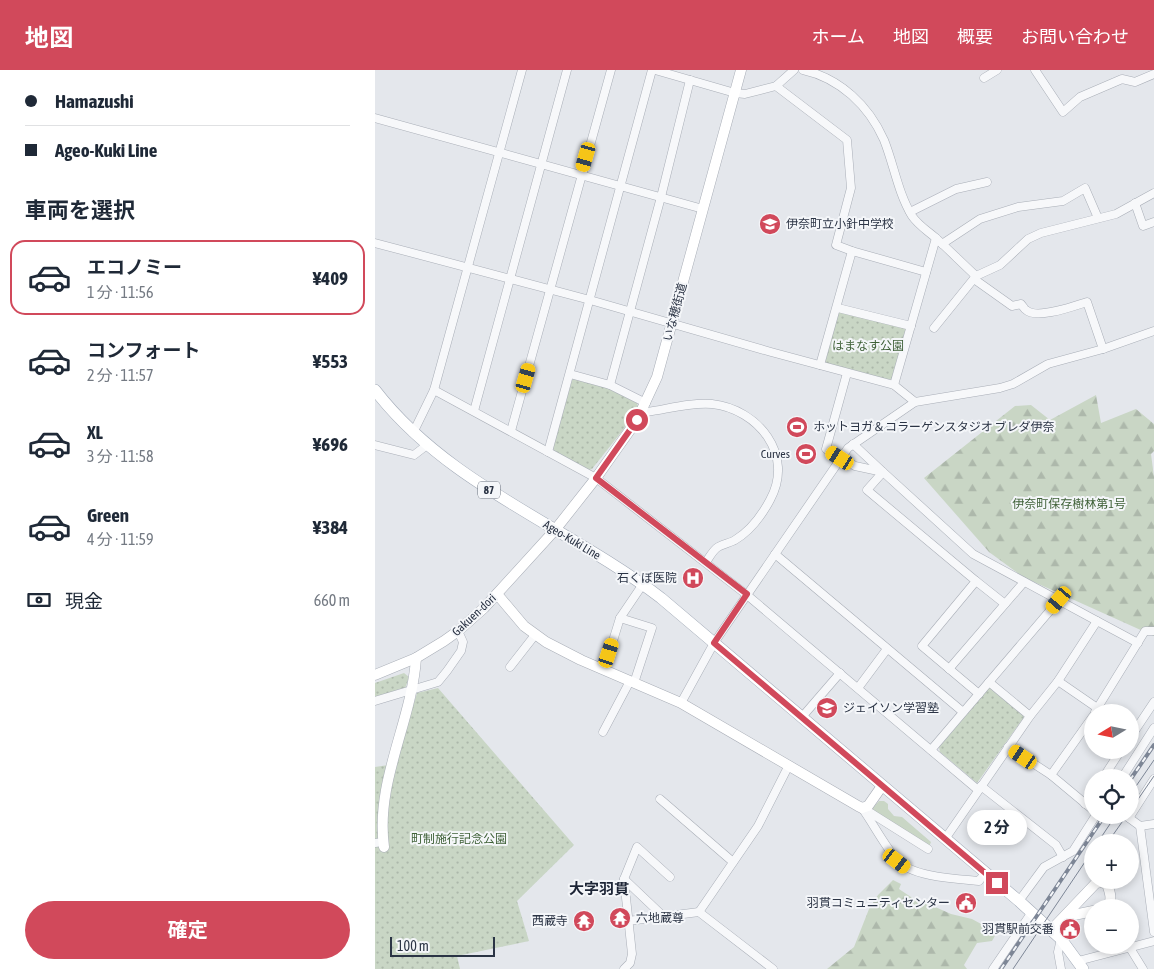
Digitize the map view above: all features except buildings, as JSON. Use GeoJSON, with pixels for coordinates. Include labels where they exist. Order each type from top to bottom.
{"type":"FeatureCollection","features":[{"type":"Feature","properties":{"kind":"main road","name":"Ageo-Kuki Line"},"geometry":{"type":"LineString","coordinates":[[375,390],[413,433],[482,486],[643,584],[1019,901],[1057,935],[1080,965]]}},
{"type":"Feature","properties":{"kind":"street"},"geometry":{"type":"LineString","coordinates":[[413,433],[434,390],[522,70]]}},
{"type":"Feature","properties":{"kind":"street"},"geometry":{"type":"LineString","coordinates":[[474,411],[567,70]]}},
{"type":"Feature","properties":{"kind":"street"},"geometry":{"type":"LineString","coordinates":[[511,431],[611,70]]}},
{"type":"Feature","properties":{"kind":"street"},"geometry":{"type":"LineString","coordinates":[[548,452],[653,70],[735,93],[745,94],[776,86],[794,70]]}},
{"type":"Feature","properties":{"kind":"street","name":"いな穂街道"},"geometry":{"type":"LineString","coordinates":[[555,530],[647,408],[673,323],[741,70]]}},
{"type":"Feature","properties":{"kind":"street"},"geometry":{"type":"LineString","coordinates":[[803,70],[822,75],[848,91],[871,116],[884,140],[910,212],[921,227],[939,241],[975,278],[1012,306],[1021,304],[1026,310],[1034,314],[1051,312],[1087,302],[1103,348]]}},
{"type":"Feature","properties":{"kind":"street"},"geometry":{"type":"LineString","coordinates":[[984,78],[997,70]]}},
{"type":"Feature","properties":{"kind":"street"},"geometry":{"type":"LineString","coordinates":[[1035,70],[1063,112],[1080,97],[1122,79],[1135,82],[1154,74]]}},
{"type":"Feature","properties":{"kind":"street"},"geometry":{"type":"LineString","coordinates":[[610,385],[661,197],[690,80]]}},
{"type":"Feature","properties":{"kind":"street"},"geometry":{"type":"LineString","coordinates":[[776,86],[847,140],[851,188],[835,245],[926,272]]}},
{"type":"Feature","properties":{"kind":"street"},"geometry":{"type":"LineString","coordinates":[[375,118],[703,209]]}},
{"type":"Feature","properties":{"kind":"street"},"geometry":{"type":"LineString","coordinates":[[910,212],[956,189],[987,182]]}},
{"type":"Feature","properties":{"kind":"street"},"geometry":{"type":"LineString","coordinates":[[894,385],[926,272],[939,241],[980,219],[1018,207],[1063,201],[1085,188],[1098,218]]}},
{"type":"Feature","properties":{"kind":"street"},"geometry":{"type":"LineString","coordinates":[[934,328],[975,278],[1000,264],[1028,239],[1041,233],[1116,214],[1154,193]]}},
{"type":"Feature","properties":{"kind":"street"},"geometry":{"type":"LineString","coordinates":[[1135,203],[1143,226],[1154,222]]}},
{"type":"Feature","properties":{"kind":"street"},"geometry":{"type":"LineString","coordinates":[[375,243],[551,289],[894,385],[915,402]]}},
{"type":"Feature","properties":{"kind":"street"},"geometry":{"type":"LineString","coordinates":[[821,365],[852,251]]}},
{"type":"Feature","properties":{"kind":"street"},"geometry":{"type":"LineString","coordinates":[[838,308],[911,326]]}},
{"type":"Feature","properties":{"kind":"street"},"geometry":{"type":"LineString","coordinates":[[681,703],[714,643],[840,458],[853,444],[915,402],[1000,388],[1013,384],[1048,364],[1154,331]]}},
{"type":"Feature","properties":{"kind":"street"},"geometry":{"type":"LineString","coordinates":[[847,373],[826,449],[855,466],[883,472]]}},
{"type":"Feature","properties":{"kind":"street"},"geometry":{"type":"LineString","coordinates":[[570,374],[610,385],[647,408],[711,404],[725,407],[739,412],[751,420],[773,443],[778,465],[777,479],[770,500],[752,526],[735,540],[716,548],[706,562]]}},
{"type":"Feature","properties":{"kind":"street"},"geometry":{"type":"LineString","coordinates":[[434,390],[596,478],[747,594],[931,750],[1056,845],[1063,857]]}},
{"type":"Feature","properties":{"kind":"street"},"geometry":{"type":"LineString","coordinates":[[853,444],[973,554],[1138,643]]}},
{"type":"Feature","properties":{"kind":"street"},"geometry":{"type":"LineString","coordinates":[[375,445],[414,455],[427,445]]}},
{"type":"Feature","properties":{"kind":"street"},"geometry":{"type":"LineString","coordinates":[[883,472],[867,490],[1005,604]]}},
{"type":"Feature","properties":{"kind":"street","name":"Gakuen-dori"},"geometry":{"type":"LineString","coordinates":[[375,675],[416,658],[458,631],[497,594],[555,530]]}},
{"type":"Feature","properties":{"kind":"street"},"geometry":{"type":"LineString","coordinates":[[775,554],[963,712]]}},
{"type":"Feature","properties":{"kind":"street"},"geometry":{"type":"LineString","coordinates":[[976,581],[922,646],[979,694]]}},
{"type":"Feature","properties":{"kind":"street"},"geometry":{"type":"LineString","coordinates":[[949,670],[1024,582]]}},
{"type":"Feature","properties":{"kind":"street"},"geometry":{"type":"LineString","coordinates":[[604,670],[620,618],[643,584]]}},
{"type":"Feature","properties":{"kind":"street"},"geometry":{"type":"LineString","coordinates":[[497,594],[514,615],[535,635],[563,652],[681,703],[862,808],[928,849]]}},
{"type":"Feature","properties":{"kind":"street"},"geometry":{"type":"LineString","coordinates":[[931,750],[1059,600]]}},
{"type":"Feature","properties":{"kind":"street"},"geometry":{"type":"LineString","coordinates":[[603,732],[632,682],[652,628],[620,618]]}},
{"type":"Feature","properties":{"kind":"street"},"geometry":{"type":"LineString","coordinates":[[945,839],[1030,716],[1058,680],[1097,621]]}},
{"type":"Feature","properties":{"kind":"street"},"geometry":{"type":"LineString","coordinates":[[375,701],[438,682],[461,651],[463,642],[458,631]]}},
{"type":"Feature","properties":{"kind":"street"},"geometry":{"type":"LineString","coordinates":[[1103,704],[1145,631],[1154,632]]}},
{"type":"Feature","properties":{"kind":"street"},"geometry":{"type":"LineString","coordinates":[[510,667],[535,635]]}},
{"type":"Feature","properties":{"kind":"street"},"geometry":{"type":"LineString","coordinates":[[858,688],[887,648]]}},
{"type":"Feature","properties":{"kind":"street"},"geometry":{"type":"LineString","coordinates":[[381,844],[388,774],[412,690],[416,658]]}},
{"type":"Feature","properties":{"kind":"street"},"geometry":{"type":"LineString","coordinates":[[802,717],[840,673]]}},
{"type":"Feature","properties":{"kind":"street"},"geometry":{"type":"LineString","coordinates":[[1058,680],[1090,704]]}},
{"type":"Feature","properties":{"kind":"street"},"geometry":{"type":"LineString","coordinates":[[989,682],[1030,716]]}},
{"type":"Feature","properties":{"kind":"street"},"geometry":{"type":"LineString","coordinates":[[1139,723],[1154,702]]}},
{"type":"Feature","properties":{"kind":"street"},"geometry":{"type":"LineString","coordinates":[[1128,769],[1154,728]]}},
{"type":"Feature","properties":{"kind":"street"},"geometry":{"type":"LineString","coordinates":[[1051,775],[1084,729]]}},
{"type":"Feature","properties":{"kind":"street"},"geometry":{"type":"LineString","coordinates":[[1139,739],[1145,742]]}},
{"type":"Feature","properties":{"kind":"street"},"geometry":{"type":"LineString","coordinates":[[1009,747],[1051,775],[1084,803]]}},
{"type":"Feature","properties":{"kind":"street"},"geometry":{"type":"LineString","coordinates":[[699,912],[758,826],[789,765]]}},
{"type":"Feature","properties":{"kind":"street"},"geometry":{"type":"LineString","coordinates":[[1139,800],[1154,779]]}},
{"type":"Feature","properties":{"kind":"street"},"geometry":{"type":"LineString","coordinates":[[862,808],[868,806],[882,786]]}},
{"type":"Feature","properties":{"kind":"street"},"geometry":{"type":"LineString","coordinates":[[660,799],[733,862]]}},
{"type":"Feature","properties":{"kind":"street"},"geometry":{"type":"LineString","coordinates":[[862,808],[897,861],[908,869],[948,879],[979,881],[985,874]]}},
{"type":"Feature","properties":{"kind":"street"},"geometry":{"type":"LineString","coordinates":[[1019,901],[1044,867],[1073,851],[1090,824]]}},
{"type":"Feature","properties":{"kind":"street"},"geometry":{"type":"LineString","coordinates":[[1137,824],[1140,826],[1154,932]]}},
{"type":"Feature","properties":{"kind":"street"},"geometry":{"type":"LineString","coordinates":[[1140,826],[1154,824]]}},
{"type":"Feature","properties":{"kind":"street"},"geometry":{"type":"LineString","coordinates":[[624,969],[630,963],[632,954],[624,879],[637,847],[669,878]]}},
{"type":"Feature","properties":{"kind":"street"},"geometry":{"type":"LineString","coordinates":[[624,879],[663,916]]}},
{"type":"Feature","properties":{"kind":"street"},"geometry":{"type":"LineString","coordinates":[[1061,969],[1057,925],[1096,883],[1105,883],[1109,888],[1111,899]]}},
{"type":"Feature","properties":{"kind":"street"},"geometry":{"type":"LineString","coordinates":[[628,921],[699,912],[773,969]]}},
{"type":"Feature","properties":{"kind":"street"},"geometry":{"type":"LineString","coordinates":[[993,969],[1031,912]]}},
{"type":"Feature","properties":{"kind":"street"},"geometry":{"type":"LineString","coordinates":[[1057,935],[1060,928],[1071,916],[1084,913]]}},
{"type":"Feature","properties":{"kind":"street"},"geometry":{"type":"LineString","coordinates":[[1139,945],[1154,941]]}},
{"type":"Feature","properties":{"kind":"street"},"geometry":{"type":"LineString","coordinates":[[1080,965],[1112,954]]}},
{"type":"Feature","properties":{"kind":"street"},"geometry":{"type":"LineString","coordinates":[[1134,954],[1143,969]]}},
{"type":"Feature","properties":{"kind":"green space","name":"はまなす公園"},"geometry":{"type":"Polygon","coordinates":[[[841,311],[903,327],[906,330],[892,379],[888,380],[825,363],[838,312],[841,311]]]}},
{"type":"Feature","properties":{"kind":"green space"},"geometry":{"type":"Polygon","coordinates":[[[575,378],[610,387],[637,403],[638,407],[623,430],[592,469],[588,470],[554,452],[553,447],[572,380],[575,378]]]}},
{"type":"Feature","properties":{"kind":"green space","name":"伊奈町保存樹林第1号"},"geometry":{"type":"Polygon","coordinates":[[[1096,395],[1101,423],[1136,409],[1154,424],[1154,451],[1151,454],[1154,477],[1154,636],[1023,577],[989,552],[924,478],[1015,406],[1031,405],[1050,420],[1096,395]]]}},
{"type":"Feature","properties":{"kind":"green space"},"geometry":{"type":"Polygon","coordinates":[[[404,673],[409,677],[405,689],[375,698],[375,683],[404,673]]]}},
{"type":"Feature","properties":{"kind":"green space","name":"町制施行記念公園"},"geometry":{"type":"Polygon","coordinates":[[[438,688],[574,845],[517,901],[529,941],[457,956],[460,969],[375,969],[375,767],[395,764],[417,693],[438,688]]]}},
{"type":"Feature","properties":{"kind":"green space"},"geometry":{"type":"Polygon","coordinates":[[[990,688],[1024,717],[977,783],[940,752],[939,747],[990,688]]]}},
{"type":"Feature","properties":{"kind":"green space"},"geometry":{"type":"Polygon","coordinates":[[[879,801],[884,801],[888,804],[888,809],[894,816],[902,817],[931,842],[929,847],[871,810],[879,801]]]}},
{"type":"Feature","properties":{"kind":"green space"},"geometry":{"type":"Polygon","coordinates":[[[893,880],[901,884],[899,889],[914,899],[951,914],[972,919],[983,925],[985,931],[996,934],[992,941],[977,943],[964,965],[967,969],[827,969],[854,947],[869,909],[878,895],[893,880]]]}},
{"type":"Feature","properties":{"kind":"tram line"},"geometry":{"type":"LineString","coordinates":[[1139,782],[1154,760]]}},
{"type":"Feature","properties":{"kind":"tram line"},"geometry":{"type":"LineString","coordinates":[[1139,798],[1154,776]]}},
{"type":"Feature","properties":{"kind":"tram line"},"geometry":{"type":"LineString","coordinates":[[1103,834],[1110,824]]}},
{"type":"Feature","properties":{"kind":"tram line"},"geometry":{"type":"LineString","coordinates":[[1114,834],[1121,824]]}},
{"type":"Feature","properties":{"kind":"tram line"},"geometry":{"type":"LineString","coordinates":[[1013,969],[1084,863]]}},
{"type":"Feature","properties":{"kind":"railway"},"geometry":{"type":"LineString","coordinates":[[1138,769],[1154,745]]}},
{"type":"Feature","properties":{"kind":"railway"},"geometry":{"type":"LineString","coordinates":[[1001,969],[1099,824]]}},
{"type":"Feature","properties":{"kind":"place","name":"伊奈町立小針中学校"},"geometry":{"type":"Point","coordinates":[770,224]}},
{"type":"Feature","properties":{"kind":"place","name":"ホットヨガ＆コラーゲンスタジオ ブレダ伊奈"},"geometry":{"type":"Point","coordinates":[797,427]}},
{"type":"Feature","properties":{"kind":"place","name":"Curves"},"geometry":{"type":"Point","coordinates":[806,454]}},
{"type":"Feature","properties":{"kind":"place","name":"石くぼ医院"},"geometry":{"type":"Point","coordinates":[693,578]}},
{"type":"Feature","properties":{"kind":"place","name":"ジェイソン学習塾"},"geometry":{"type":"Point","coordinates":[827,708]}},
{"type":"Feature","properties":{"kind":"place","name":"羽貫コミュニティセンター"},"geometry":{"type":"Point","coordinates":[966,903]}},
{"type":"Feature","properties":{"kind":"place","name":"六地蔵尊"},"geometry":{"type":"Point","coordinates":[620,918]}},
{"type":"Feature","properties":{"kind":"place","name":"西蔵寺"},"geometry":{"type":"Point","coordinates":[584,921]}},
{"type":"Feature","properties":{"kind":"place","name":"羽貫駅前交番"},"geometry":{"type":"Point","coordinates":[1070,929]}},
{"type":"Feature","properties":{"kind":"district","name":"大字羽貫"},"geometry":{"type":"Point","coordinates":[599,889]}},
{"type":"Feature","properties":{"kind":"route"},"geometry":{"type":"LineString","coordinates":[[637,420],[596,478],[747,594],[714,643],[997,883]]}}]}
